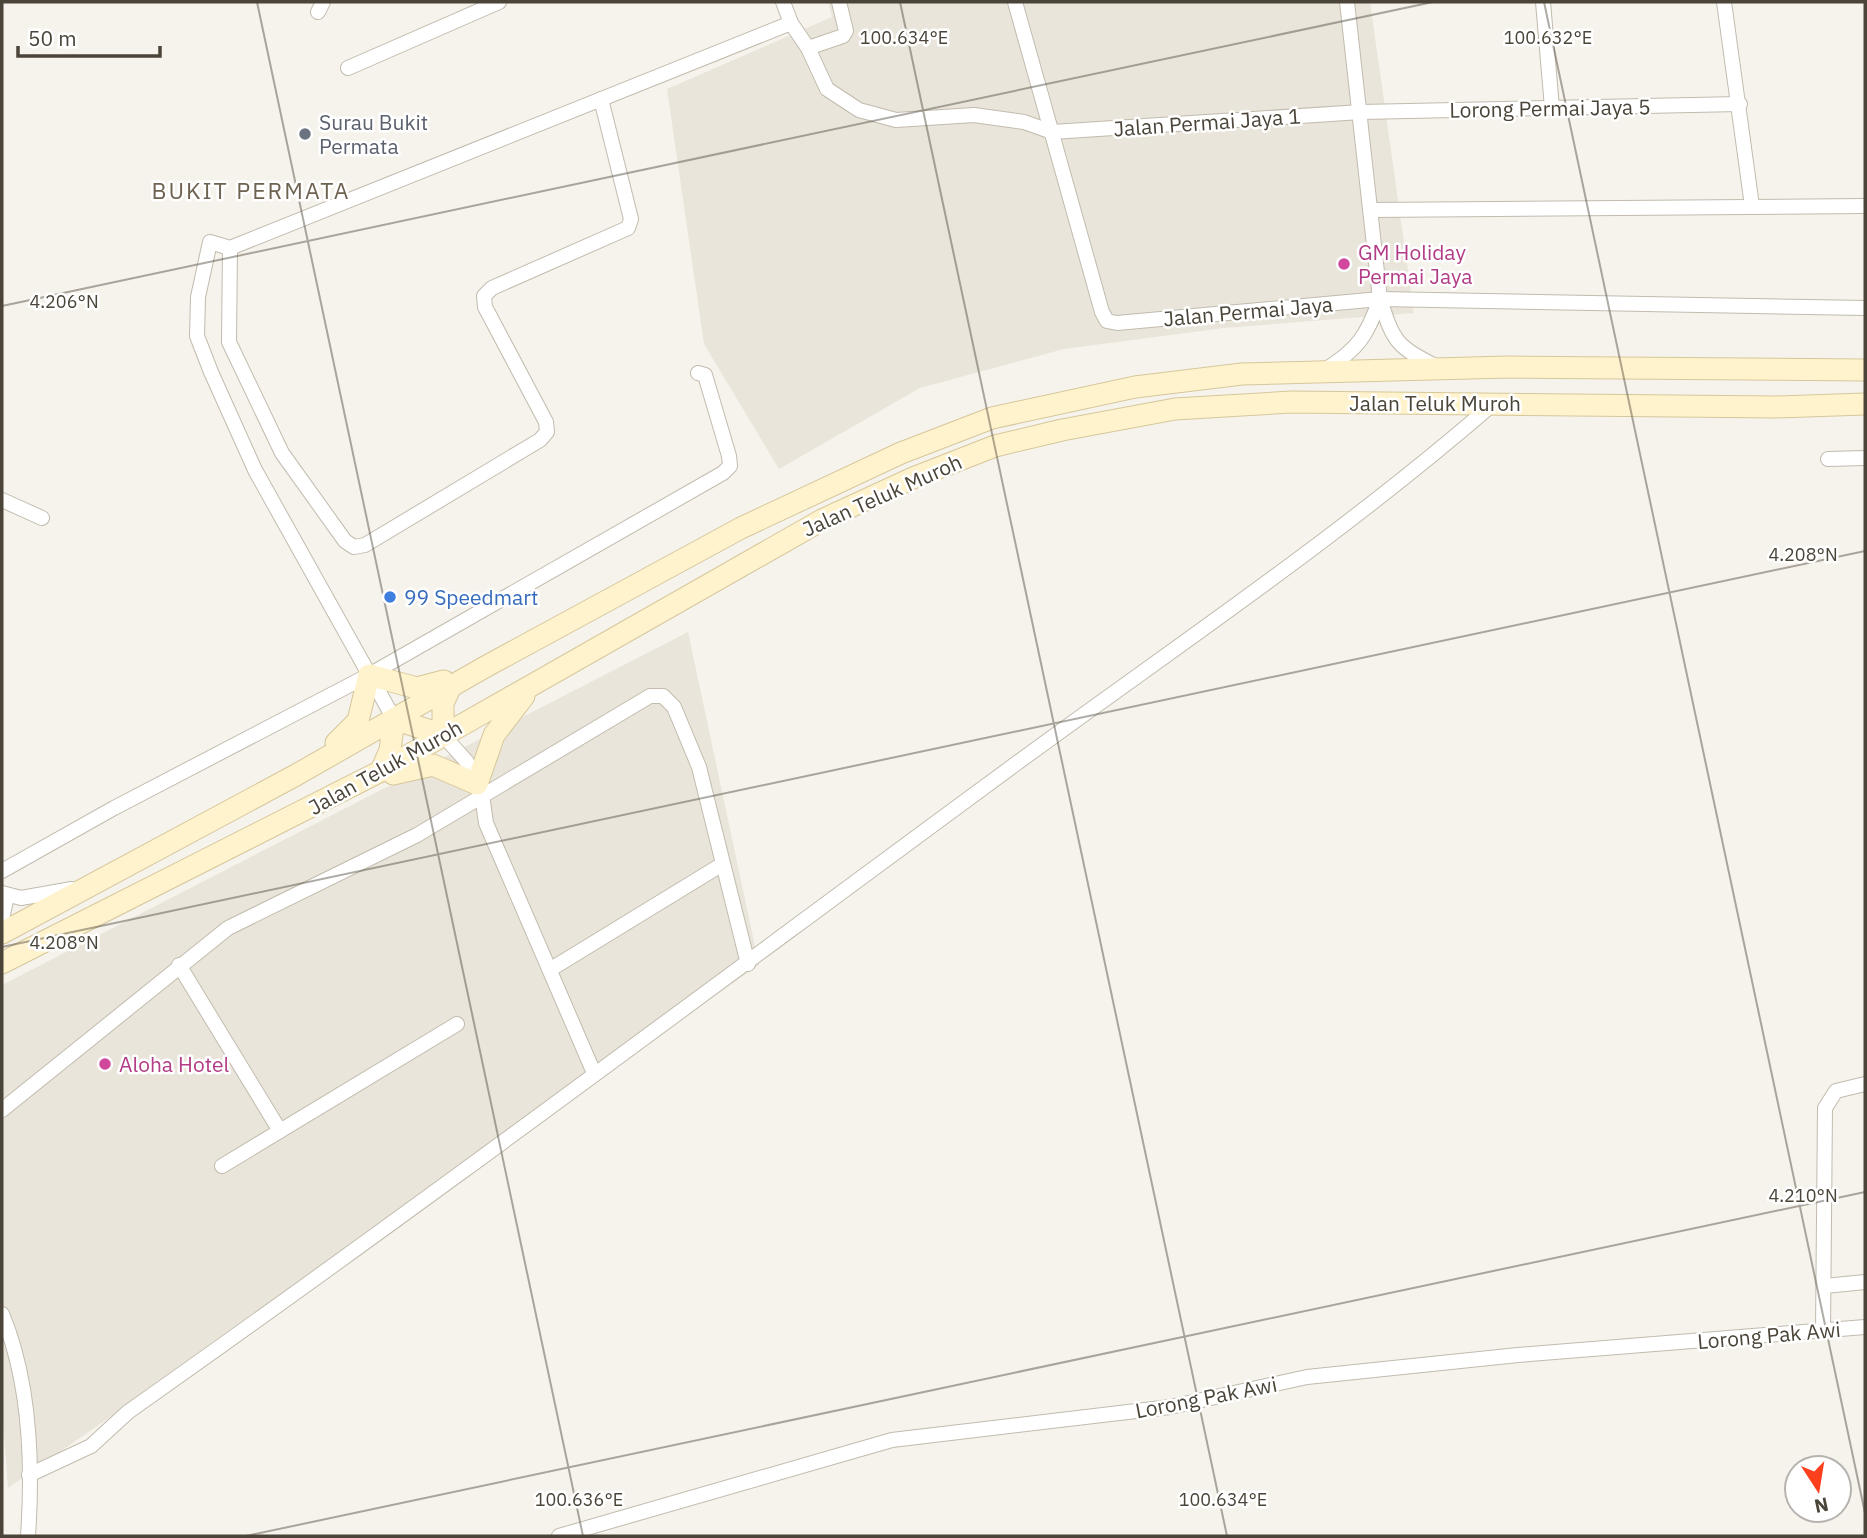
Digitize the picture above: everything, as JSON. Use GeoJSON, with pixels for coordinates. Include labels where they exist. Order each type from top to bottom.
{"type":"FeatureCollection","features":[{"type":"Feature","properties":{"kind":"main road","name":"Jalan Teluk Muroh"},"geometry":{"type":"LineString","coordinates":[[2,933],[296,775],[485,667],[741,528],[821,488],[992,418],[1135,387],[1242,374],[1439,368],[1865,370]]}},
{"type":"Feature","properties":{"kind":"main road","name":"Jalan Teluk Muroh"},"geometry":{"type":"LineString","coordinates":[[2,963],[356,785],[821,520],[913,478],[995,446],[1062,430],[1175,409],[1291,402],[1775,407],[1865,404]]}},
{"type":"Feature","properties":{"kind":"main road"},"geometry":{"type":"LineString","coordinates":[[296,775],[351,731],[358,721],[369,675],[417,688],[428,687],[485,667]]}},
{"type":"Feature","properties":{"kind":"main road"},"geometry":{"type":"LineString","coordinates":[[356,785],[433,765],[480,789],[494,735],[505,717],[540,679]]}},
{"type":"Feature","properties":{"kind":"main road"},"geometry":{"type":"LineString","coordinates":[[381,771],[390,750],[394,719],[443,735],[443,703],[451,686]]}},
{"type":"Feature","properties":{"kind":"street"},"geometry":{"type":"LineString","coordinates":[[348,68],[499,2]]}},
{"type":"Feature","properties":{"kind":"street"},"geometry":{"type":"LineString","coordinates":[[783,2],[791,23],[808,48],[827,89],[859,110],[896,120],[974,115],[1024,122],[1052,132]]}},
{"type":"Feature","properties":{"kind":"street"},"geometry":{"type":"LineString","coordinates":[[808,48],[836,39],[846,31],[839,2]]}},
{"type":"Feature","properties":{"kind":"street"},"geometry":{"type":"LineString","coordinates":[[1015,2],[1052,132]]}},
{"type":"Feature","properties":{"kind":"street"},"geometry":{"type":"LineString","coordinates":[[1347,2],[1380,299],[1391,334],[1403,349],[1439,368]]}},
{"type":"Feature","properties":{"kind":"street"},"geometry":{"type":"LineString","coordinates":[[1543,2],[1552,108]]}},
{"type":"Feature","properties":{"kind":"street"},"geometry":{"type":"LineString","coordinates":[[1724,2],[1752,206]]}},
{"type":"Feature","properties":{"kind":"street"},"geometry":{"type":"LineString","coordinates":[[394,719],[271,498],[211,372],[197,336],[198,298],[210,242],[230,248],[791,23]]}},
{"type":"Feature","properties":{"kind":"street"},"geometry":{"type":"LineString","coordinates":[[230,248],[229,342],[282,453],[345,541],[354,547],[365,545],[540,440],[547,432],[546,422],[485,307],[484,296],[492,288],[622,233],[628,228],[631,219],[601,99]]}},
{"type":"Feature","properties":{"kind":"street","name":"Lorong Permai Jaya 5"},"geometry":{"type":"LineString","coordinates":[[1361,112],[1740,104]]}},
{"type":"Feature","properties":{"kind":"street","name":"Jalan Permai Jaya 1"},"geometry":{"type":"LineString","coordinates":[[1052,132],[1361,112]]}},
{"type":"Feature","properties":{"kind":"street","name":"Jalan Permai Jaya"},"geometry":{"type":"LineString","coordinates":[[1052,132],[1102,312],[1107,321],[1117,323],[1380,299],[1865,307]]}},
{"type":"Feature","properties":{"kind":"street"},"geometry":{"type":"LineString","coordinates":[[1372,209],[1865,206]]}},
{"type":"Feature","properties":{"kind":"street"},"geometry":{"type":"LineString","coordinates":[[1325,370],[1350,354],[1369,332],[1380,299]]}},
{"type":"Feature","properties":{"kind":"street"},"geometry":{"type":"LineString","coordinates":[[2,871],[114,808],[369,675],[723,473],[730,466],[729,456],[705,375],[698,373]]}},
{"type":"Feature","properties":{"kind":"street"},"geometry":{"type":"LineString","coordinates":[[29,1475],[91,1446],[128,1412],[748,964],[1432,457],[1494,403]]}},
{"type":"Feature","properties":{"kind":"street"},"geometry":{"type":"LineString","coordinates":[[1828,459],[1865,458]]}},
{"type":"Feature","properties":{"kind":"street"},"geometry":{"type":"LineString","coordinates":[[2,500],[42,518]]}},
{"type":"Feature","properties":{"kind":"street"},"geometry":{"type":"LineString","coordinates":[[2,1110],[228,928],[417,835],[480,789],[650,696],[663,696],[674,707],[699,767],[721,865],[748,964]]}},
{"type":"Feature","properties":{"kind":"street"},"geometry":{"type":"LineString","coordinates":[[443,735],[467,762],[480,789],[486,822],[594,1073]]}},
{"type":"Feature","properties":{"kind":"street"},"geometry":{"type":"LineString","coordinates":[[551,970],[721,865]]}},
{"type":"Feature","properties":{"kind":"street"},"geometry":{"type":"LineString","coordinates":[[2,919],[4,894],[43,896],[94,883]]}},
{"type":"Feature","properties":{"kind":"street"},"geometry":{"type":"LineString","coordinates":[[179,965],[281,1131]]}},
{"type":"Feature","properties":{"kind":"street"},"geometry":{"type":"LineString","coordinates":[[222,1166],[457,1024]]}},
{"type":"Feature","properties":{"kind":"street"},"geometry":{"type":"LineString","coordinates":[[1823,1331],[1825,1108],[1836,1091],[1865,1084]]}},
{"type":"Feature","properties":{"kind":"street"},"geometry":{"type":"LineString","coordinates":[[1825,1286],[1865,1282]]}},
{"type":"Feature","properties":{"kind":"street"},"geometry":{"type":"LineString","coordinates":[[2,1314],[11,1337],[26,1422],[28,1536]]}},
{"type":"Feature","properties":{"kind":"street","name":"Lorong Pak Awi"},"geometry":{"type":"LineString","coordinates":[[559,1536],[892,1440],[1170,1406],[1307,1377],[1518,1355],[1865,1327]]}},
{"type":"Feature","properties":{"kind":"shaded area"},"geometry":{"type":"Polygon","coordinates":[[[828,2],[1370,2],[1414,313],[1224,328],[1064,349],[920,388],[779,469],[704,344],[667,89],[832,17],[828,2]]]}},
{"type":"Feature","properties":{"kind":"shaded area"},"geometry":{"type":"Polygon","coordinates":[[[688,632],[759,965],[8,1488],[2,1405],[2,985],[688,632]]]}},
{"type":"Feature","properties":{"kind":"place","name":"Surau Bukit Permata"},"geometry":{"type":"Point","coordinates":[305,134]}},
{"type":"Feature","properties":{"kind":"place","name":"GM Holiday Permai Jaya"},"geometry":{"type":"Point","coordinates":[1344,264]}},
{"type":"Feature","properties":{"kind":"place","name":"99 Speedmart"},"geometry":{"type":"Point","coordinates":[390,597]}},
{"type":"Feature","properties":{"kind":"place","name":"Aloha Hotel"},"geometry":{"type":"Point","coordinates":[105,1064]}},
{"type":"Feature","properties":{"kind":"district","name":"BUKIT PERMATA"},"geometry":{"type":"Point","coordinates":[251,190]}}]}
